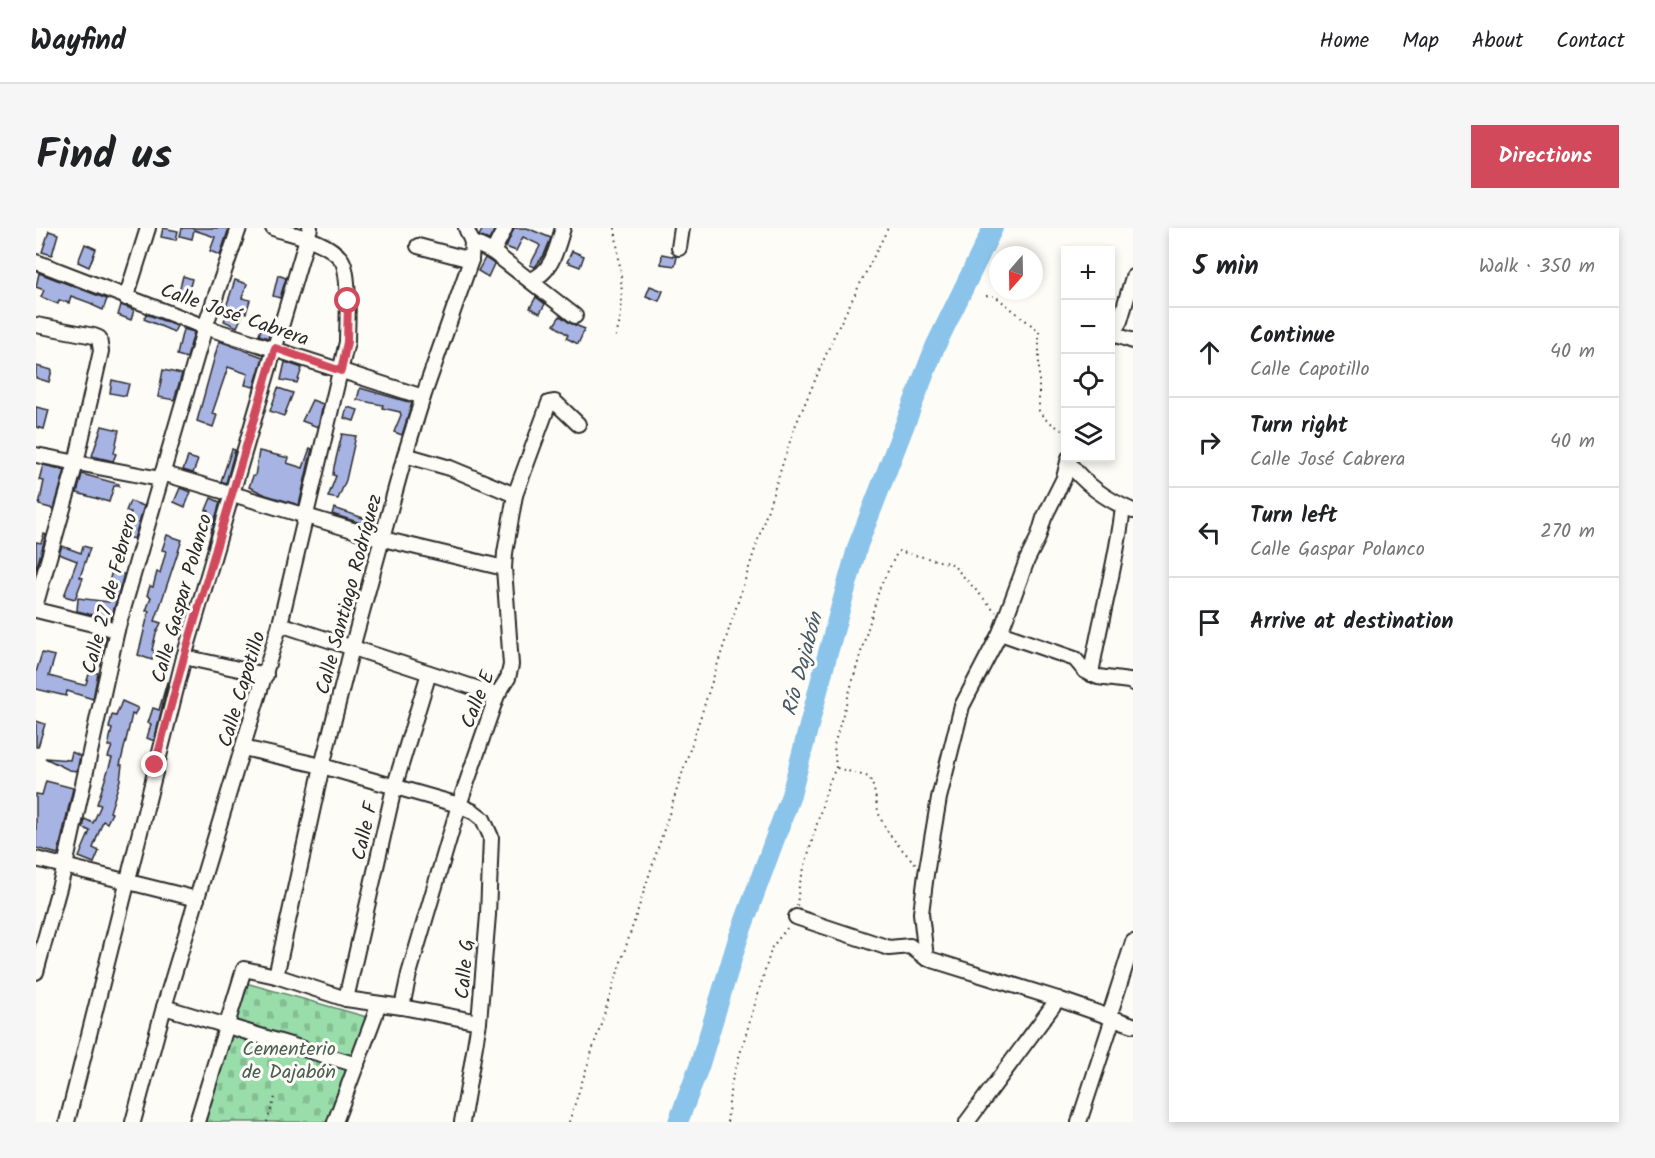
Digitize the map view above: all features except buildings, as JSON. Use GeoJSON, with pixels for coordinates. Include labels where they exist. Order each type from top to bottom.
{"type":"FeatureCollection","features":[{"type":"Feature","properties":{"kind":"street"},"geometry":{"type":"LineString","coordinates":[[126,298],[148,228]]}},
{"type":"Feature","properties":{"kind":"street","name":"Calle 27 de Febrero"},"geometry":{"type":"LineString","coordinates":[[36,972],[65,866],[117,630],[205,327],[238,228]]}},
{"type":"Feature","properties":{"kind":"street"},"geometry":{"type":"LineString","coordinates":[[273,228],[309,234]]}},
{"type":"Feature","properties":{"kind":"street","name":"Calle Santiago Rodríguez"},"geometry":{"type":"LineString","coordinates":[[276,976],[322,766],[352,648],[405,455],[471,260],[472,242],[466,228]]}},
{"type":"Feature","properties":{"kind":"street"},"geometry":{"type":"LineString","coordinates":[[493,252],[505,228]]}},
{"type":"Feature","properties":{"kind":"street"},"geometry":{"type":"LineString","coordinates":[[530,280],[539,278],[553,260],[563,228]]}},
{"type":"Feature","properties":{"kind":"street"},"geometry":{"type":"LineString","coordinates":[[679,248],[682,228]]}},
{"type":"Feature","properties":{"kind":"street","name":"Calle Capotillo"},"geometry":{"type":"LineString","coordinates":[[133,1122],[164,1007],[280,624],[347,342],[348,301],[342,260],[309,234]]}},
{"type":"Feature","properties":{"kind":"street","name":"Calle Gaspar Polanco"},"geometry":{"type":"LineString","coordinates":[[67,1122],[184,657],[309,234]]}},
{"type":"Feature","properties":{"kind":"street"},"geometry":{"type":"LineString","coordinates":[[472,242],[493,252],[575,316]]}},
{"type":"Feature","properties":{"kind":"street"},"geometry":{"type":"LineString","coordinates":[[418,246],[471,260]]}},
{"type":"Feature","properties":{"kind":"street","name":"Calle José Cabrera"},"geometry":{"type":"LineString","coordinates":[[36,262],[205,327],[423,397]]}},
{"type":"Feature","properties":{"kind":"street"},"geometry":{"type":"LineString","coordinates":[[1115,330],[1133,277]]}},
{"type":"Feature","properties":{"kind":"street"},"geometry":{"type":"LineString","coordinates":[[36,326],[94,336],[99,338],[101,343],[76,463],[36,603]]}},
{"type":"Feature","properties":{"kind":"street"},"geometry":{"type":"LineString","coordinates":[[1115,337],[1133,341]]}},
{"type":"Feature","properties":{"kind":"street","name":"Calle E"},"geometry":{"type":"LineString","coordinates":[[402,1007],[409,974],[459,805],[497,695],[508,678],[511,665],[504,568],[515,495],[549,403],[555,402],[578,424]]}},
{"type":"Feature","properties":{"kind":"street"},"geometry":{"type":"LineString","coordinates":[[36,455],[161,476],[232,492],[306,517],[383,539],[504,568]]}},
{"type":"Feature","properties":{"kind":"street"},"geometry":{"type":"LineString","coordinates":[[405,455],[450,468],[515,495]]}},
{"type":"Feature","properties":{"kind":"street"},"geometry":{"type":"LineString","coordinates":[[926,958],[921,913],[926,874],[939,798],[962,706],[1002,627],[1044,518],[1064,478],[1068,462]]}},
{"type":"Feature","properties":{"kind":"street"},"geometry":{"type":"LineString","coordinates":[[1071,462],[1089,486],[1102,496],[1128,509],[1099,626],[1091,674]]}},
{"type":"Feature","properties":{"kind":"street"},"geometry":{"type":"LineString","coordinates":[[36,610],[117,630]]}},
{"type":"Feature","properties":{"kind":"street"},"geometry":{"type":"LineString","coordinates":[[280,624],[497,695]]}},
{"type":"Feature","properties":{"kind":"street"},"geometry":{"type":"LineString","coordinates":[[1002,627],[1075,660],[1085,670],[1098,677],[1133,683]]}},
{"type":"Feature","properties":{"kind":"street"},"geometry":{"type":"LineString","coordinates":[[184,657],[266,675]]}},
{"type":"Feature","properties":{"kind":"street","name":"Calle F"},"geometry":{"type":"LineString","coordinates":[[346,999],[394,788],[429,673]]}},
{"type":"Feature","properties":{"kind":"street"},"geometry":{"type":"LineString","coordinates":[[243,748],[322,766],[459,805]]}},
{"type":"Feature","properties":{"kind":"street","name":"Calle G"},"geometry":{"type":"LineString","coordinates":[[459,805],[483,819],[491,837],[488,915],[479,1022],[462,1122]]}},
{"type":"Feature","properties":{"kind":"street"},"geometry":{"type":"LineString","coordinates":[[36,859],[197,899]]}},
{"type":"Feature","properties":{"kind":"street"},"geometry":{"type":"LineString","coordinates":[[796,917],[889,948],[910,946],[926,958],[1133,1025]]}},
{"type":"Feature","properties":{"kind":"street"},"geometry":{"type":"LineString","coordinates":[[1079,1122],[1133,942]]}},
{"type":"Feature","properties":{"kind":"street"},"geometry":{"type":"LineString","coordinates":[[197,1122],[244,969],[276,976],[346,999],[479,1022]]}},
{"type":"Feature","properties":{"kind":"street"},"geometry":{"type":"LineString","coordinates":[[967,1122],[1058,999]]}},
{"type":"Feature","properties":{"kind":"street"},"geometry":{"type":"LineString","coordinates":[[335,1122],[378,1004]]}},
{"type":"Feature","properties":{"kind":"street"},"geometry":{"type":"LineString","coordinates":[[164,1007],[227,1024],[357,1065]]}},
{"type":"Feature","properties":{"kind":"path"},"geometry":{"type":"LineString","coordinates":[[615,228],[620,268],[621,323],[615,338]]}},
{"type":"Feature","properties":{"kind":"path"},"geometry":{"type":"LineString","coordinates":[[569,1122],[794,429],[834,336],[888,228]]}},
{"type":"Feature","properties":{"kind":"path"},"geometry":{"type":"LineString","coordinates":[[986,296],[995,296],[1038,331],[1039,411],[1045,419],[1061,430]]}},
{"type":"Feature","properties":{"kind":"path"},"geometry":{"type":"LineString","coordinates":[[727,1122],[731,1084],[772,947],[796,917],[799,886],[829,782],[836,768],[834,745],[880,587],[898,551],[952,564],[1002,627]]}},
{"type":"Feature","properties":{"kind":"path"},"geometry":{"type":"LineString","coordinates":[[836,768],[869,777],[875,786],[875,801],[880,817],[902,850],[926,874]]}},
{"type":"Feature","properties":{"kind":"path"},"geometry":{"type":"LineString","coordinates":[[267,1122],[276,1094]]}},
{"type":"Feature","properties":{"kind":"green space","name":"Cementerio de Dajabón"},"geometry":{"type":"Polygon","coordinates":[[[246,983],[374,1019],[336,1122],[203,1122],[246,983]]]}},
{"type":"Feature","properties":{"kind":"waterway","name":"Río Dajabón"},"geometry":{"type":"LineString","coordinates":[[678,1122],[699,1067],[738,939],[791,795],[858,545],[935,347],[993,228]]}},
{"type":"Feature","properties":{"kind":"route"},"geometry":{"type":"LineString","coordinates":[[155,765],[184,657],[275,348],[341,371],[347,342],[348,301]]}}]}
